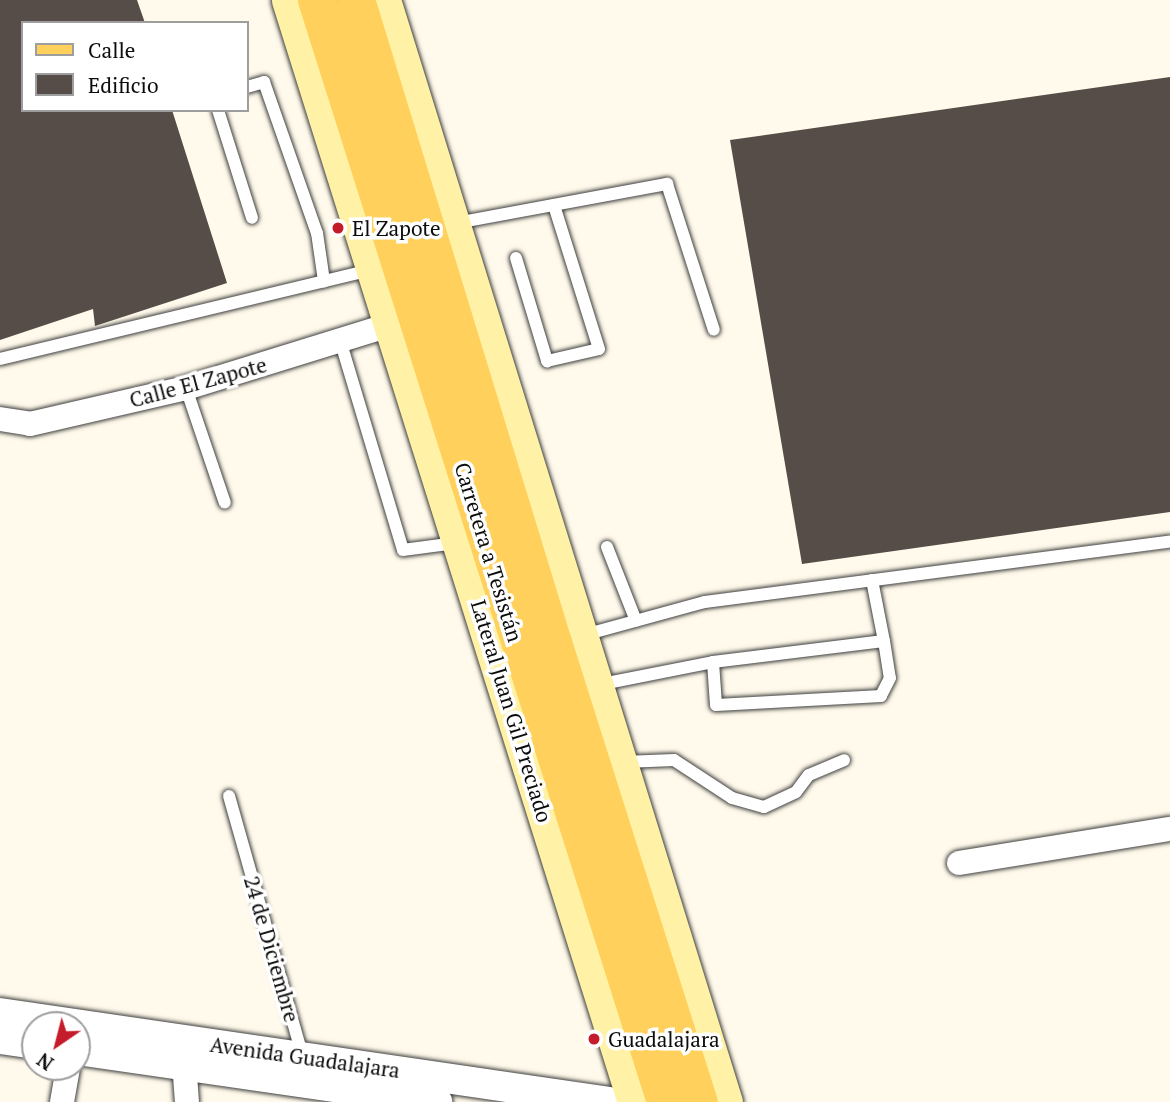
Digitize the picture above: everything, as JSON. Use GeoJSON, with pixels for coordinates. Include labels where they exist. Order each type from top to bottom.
{"type":"FeatureCollection","features":[{"type":"Feature","properties":{"kind":"main road","name":"Lateral Juan Gil Preciado"},"geometry":{"type":"LineString","coordinates":[[289,0],[460,543],[537,645]]}},
{"type":"Feature","properties":{"kind":"main road","name":"Carretera a Tesistán"},"geometry":{"type":"LineString","coordinates":[[317,0],[552,691],[699,1102]]}},
{"type":"Feature","properties":{"kind":"main road","name":"Carretera a Tesistán"},"geometry":{"type":"LineString","coordinates":[[356,0],[537,645]]}},
{"type":"Feature","properties":{"kind":"main road","name":"Lateral Juan Gil Preciado"},"geometry":{"type":"LineString","coordinates":[[383,0],[452,223],[537,645],[552,691],[635,1102]]}},
{"type":"Feature","properties":{"kind":"main road","name":"Lateral Juan Gil Preciado"},"geometry":{"type":"LineString","coordinates":[[552,691],[620,762],[725,1102]]}},
{"type":"Feature","properties":{"kind":"main road","name":"Carretera a Tesistán"},"geometry":{"type":"LineString","coordinates":[[552,691],[666,1102]]}},
{"type":"Feature","properties":{"kind":"street","name":"Calle El Zapote"},"geometry":{"type":"LineString","coordinates":[[0,419],[30,424],[186,388],[393,324]]}},
{"type":"Feature","properties":{"kind":"street"},"geometry":{"type":"LineString","coordinates":[[959,863],[1170,829]]}},
{"type":"Feature","properties":{"kind":"street","name":"Avenida Guadalajara"},"geometry":{"type":"LineString","coordinates":[[0,1013],[21,1019]]}},
{"type":"Feature","properties":{"kind":"street","name":"Avenida Guadalajara"},"geometry":{"type":"LineString","coordinates":[[91,1036],[183,1052],[309,1082],[436,1102]]}},
{"type":"Feature","properties":{"kind":"street"},"geometry":{"type":"LineString","coordinates":[[0,1039],[21,1042]]}},
{"type":"Feature","properties":{"kind":"street"},"geometry":{"type":"LineString","coordinates":[[183,1052],[187,1102]]}},
{"type":"Feature","properties":{"kind":"street"},"geometry":{"type":"LineString","coordinates":[[62,1102],[66,1081]]}},
{"type":"Feature","properties":{"kind":"street","name":"Avenida Guadalajara"},"geometry":{"type":"LineString","coordinates":[[309,1082],[609,1102]]}},
{"type":"Feature","properties":{"kind":"lane"},"geometry":{"type":"LineString","coordinates":[[248,87],[264,82],[317,233],[324,281]]}},
{"type":"Feature","properties":{"kind":"lane"},"geometry":{"type":"LineString","coordinates":[[219,112],[252,218]]}},
{"type":"Feature","properties":{"kind":"lane"},"geometry":{"type":"LineString","coordinates":[[452,223],[667,184],[715,330]]}},
{"type":"Feature","properties":{"kind":"lane"},"geometry":{"type":"LineString","coordinates":[[516,258],[547,361],[598,349],[554,205]]}},
{"type":"Feature","properties":{"kind":"lane"},"geometry":{"type":"LineString","coordinates":[[0,359],[373,269]]}},
{"type":"Feature","properties":{"kind":"lane"},"geometry":{"type":"LineString","coordinates":[[340,340],[403,550],[460,543]]}},
{"type":"Feature","properties":{"kind":"lane"},"geometry":{"type":"LineString","coordinates":[[186,388],[225,503]]}},
{"type":"Feature","properties":{"kind":"lane"},"geometry":{"type":"LineString","coordinates":[[537,645],[705,602],[1170,542]]}},
{"type":"Feature","properties":{"kind":"lane"},"geometry":{"type":"LineString","coordinates":[[607,547],[636,621]]}},
{"type":"Feature","properties":{"kind":"lane"},"geometry":{"type":"LineString","coordinates":[[713,662],[716,705],[881,696],[890,678],[872,580]]}},
{"type":"Feature","properties":{"kind":"lane"},"geometry":{"type":"LineString","coordinates":[[552,691],[713,662],[884,641]]}},
{"type":"Feature","properties":{"kind":"lane"},"geometry":{"type":"LineString","coordinates":[[620,762],[674,760],[732,798],[764,807],[796,792],[809,775],[844,760]]}},
{"type":"Feature","properties":{"kind":"lane","name":"24 de Diciembre"},"geometry":{"type":"LineString","coordinates":[[229,796],[309,1082]]}},
{"type":"Feature","properties":{"kind":"building"},"geometry":{"type":"Polygon","coordinates":[[[0,0],[137,0],[144,21],[21,21],[21,112],[173,112],[227,283],[95,326],[93,309],[0,340],[0,0]]]}},
{"type":"Feature","properties":{"kind":"building"},"geometry":{"type":"Polygon","coordinates":[[[1170,77],[1170,512],[802,564],[730,140],[1170,77]]]}},
{"type":"Feature","properties":{"kind":"place","name":"El Zapote"},"geometry":{"type":"Point","coordinates":[338,228]}},
{"type":"Feature","properties":{"kind":"place","name":"Guadalajara"},"geometry":{"type":"Point","coordinates":[594,1039]}}]}
